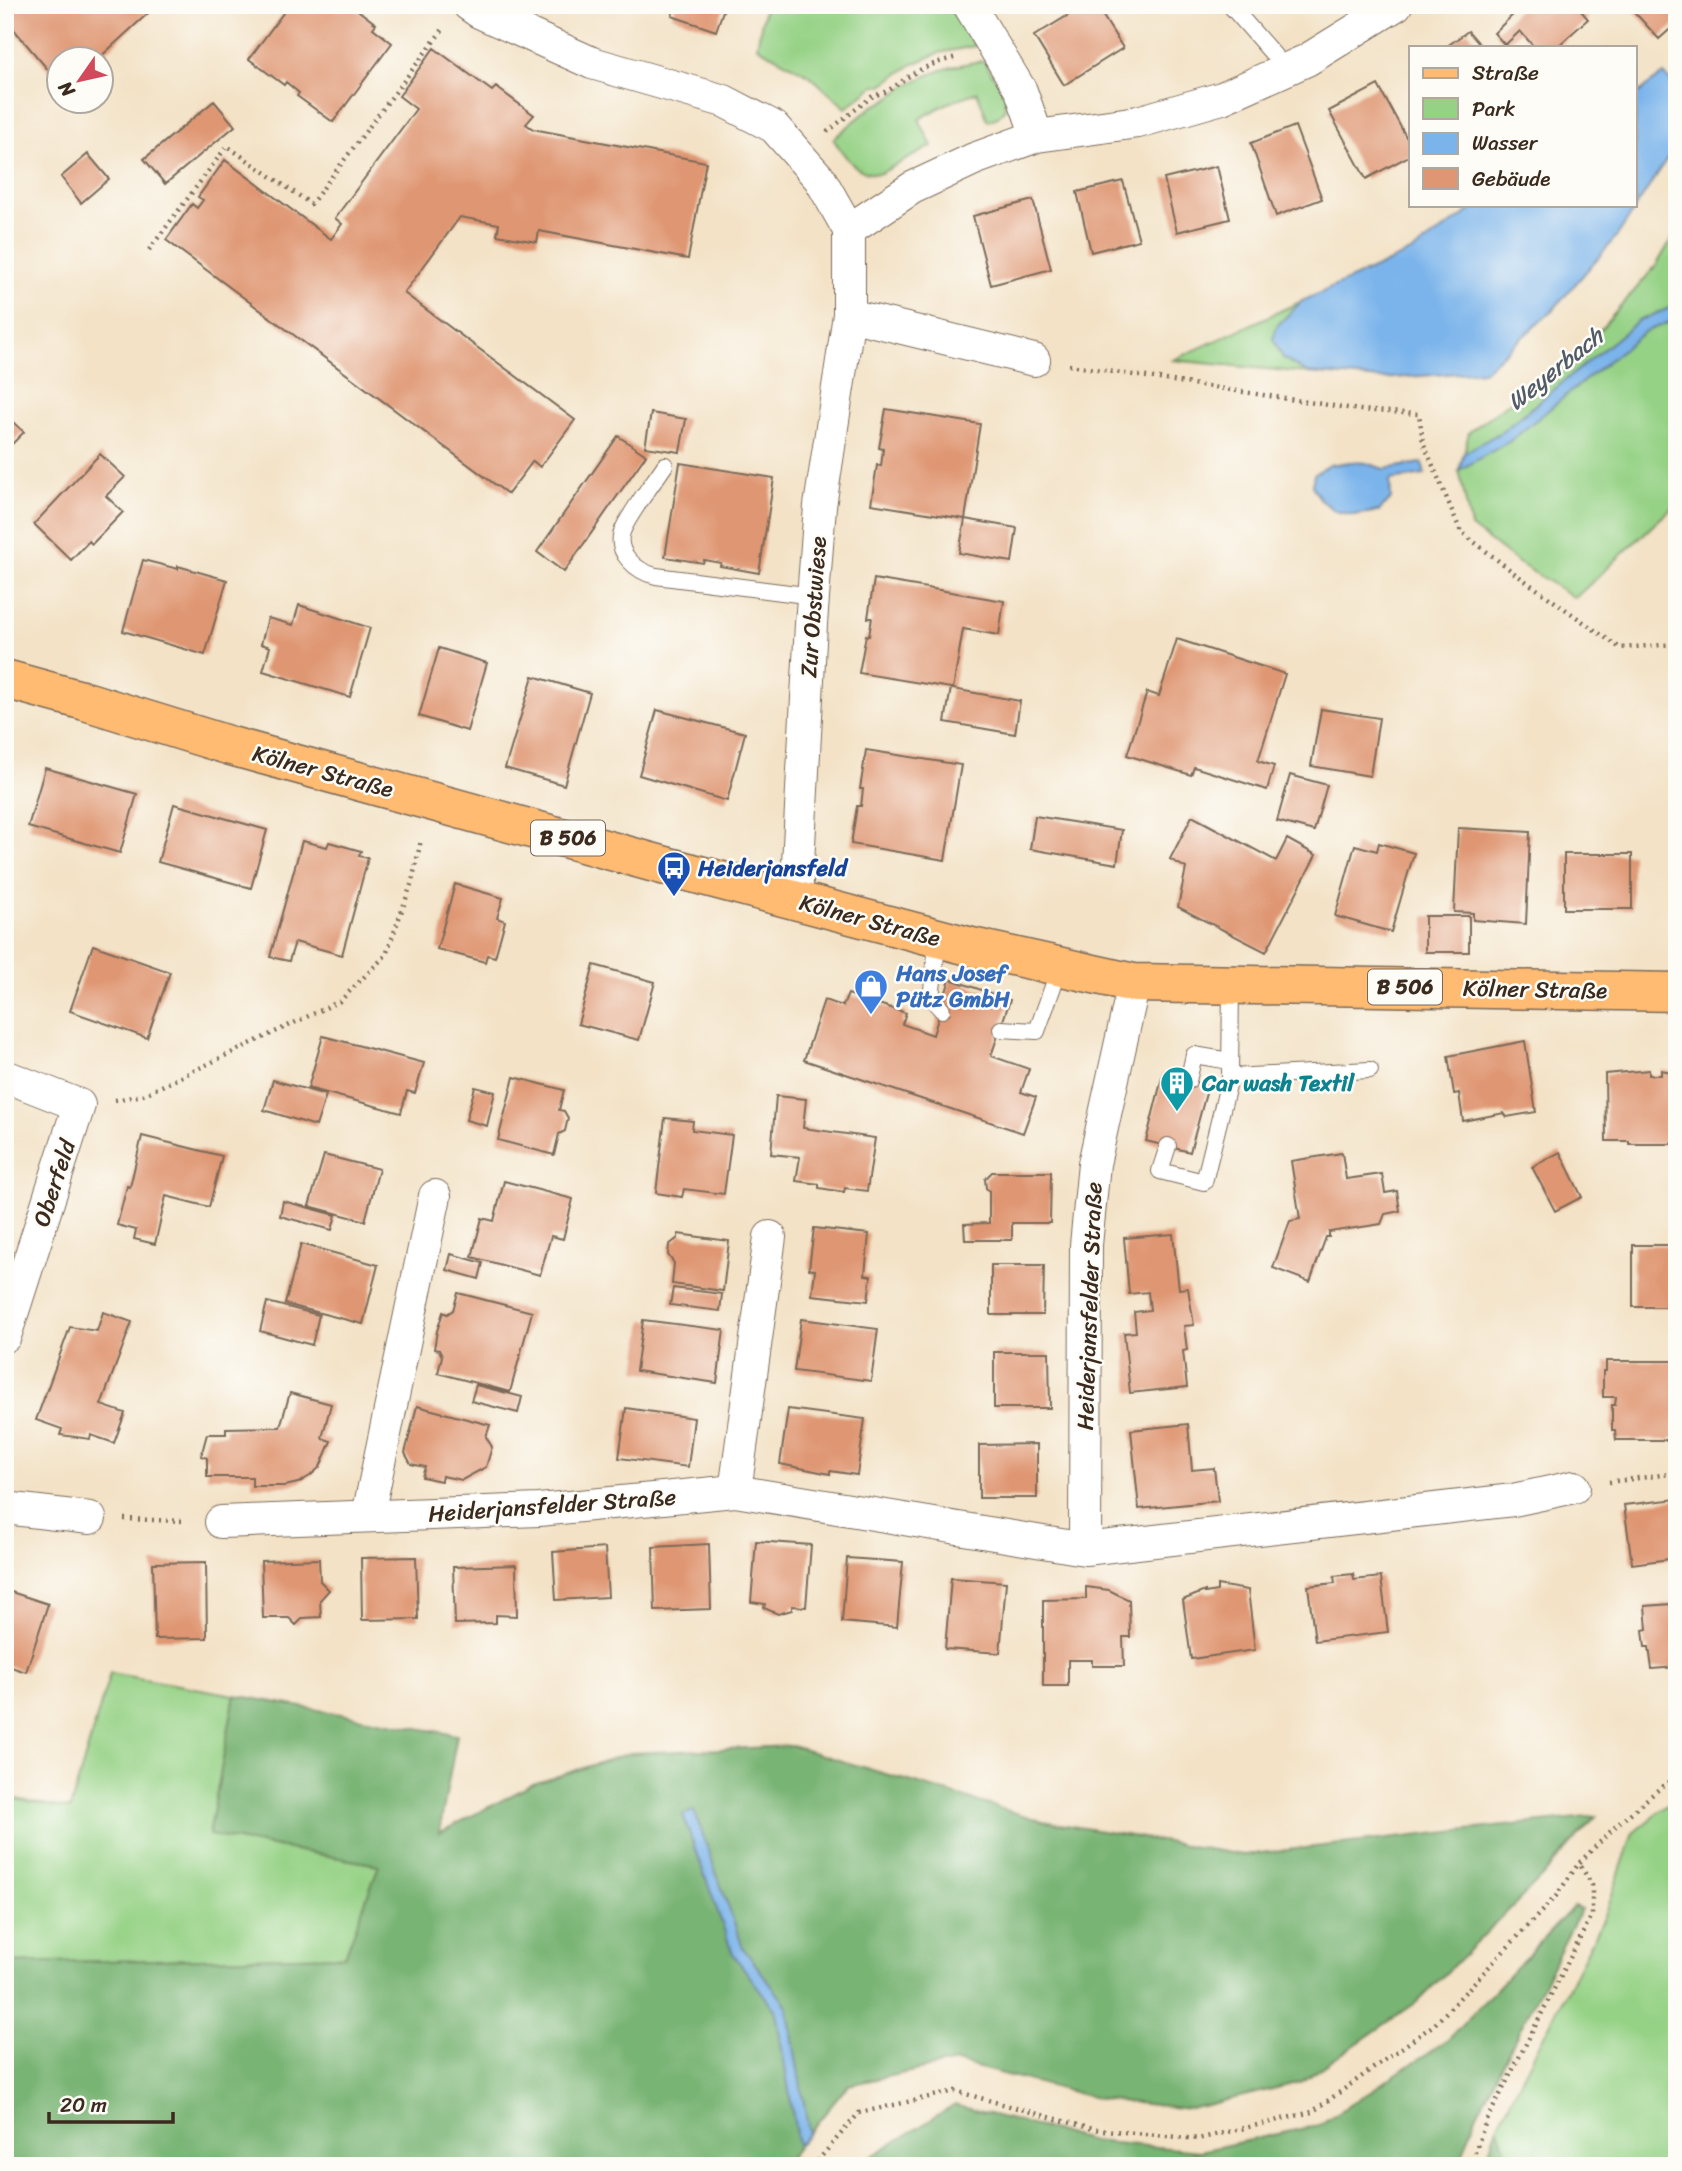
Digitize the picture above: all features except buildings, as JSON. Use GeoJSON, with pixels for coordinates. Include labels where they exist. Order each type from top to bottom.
{"type":"FeatureCollection","features":[{"type":"Feature","properties":{"kind":"main road","name":"Kölner Straße"},"geometry":{"type":"LineString","coordinates":[[5,679],[230,746],[796,900],[938,938],[1134,983],[1677,992]]}},
{"type":"Feature","properties":{"kind":"street","name":"Zur Obstwiese"},"geometry":{"type":"LineString","coordinates":[[469,5],[592,63],[724,101],[774,127],[820,179],[849,230],[849,315],[820,506],[796,900]]}},
{"type":"Feature","properties":{"kind":"street"},"geometry":{"type":"LineString","coordinates":[[970,5],[1021,91],[1037,136]]}},
{"type":"Feature","properties":{"kind":"street"},"geometry":{"type":"LineString","coordinates":[[849,230],[912,188],[974,159],[1037,136],[1138,122],[1222,98],[1307,60],[1396,5]]}},
{"type":"Feature","properties":{"kind":"street"},"geometry":{"type":"LineString","coordinates":[[849,315],[1034,360]]}},
{"type":"Feature","properties":{"kind":"street","name":"Heiderjansfelder Straße"},"geometry":{"type":"LineString","coordinates":[[1084,1549],[1086,1245],[1094,1164],[1134,983]]}},
{"type":"Feature","properties":{"kind":"street"},"geometry":{"type":"LineString","coordinates":[[5,1076],[79,1105]]}},
{"type":"Feature","properties":{"kind":"street","name":"Oberfeld"},"geometry":{"type":"LineString","coordinates":[[5,1336],[79,1105]]}},
{"type":"Feature","properties":{"kind":"street"},"geometry":{"type":"LineString","coordinates":[[368,1515],[435,1196]]}},
{"type":"Feature","properties":{"kind":"street"},"geometry":{"type":"LineString","coordinates":[[736,1491],[770,1237]]}},
{"type":"Feature","properties":{"kind":"street","name":"Heiderjansfelder Straße"},"geometry":{"type":"LineString","coordinates":[[221,1522],[539,1510],[736,1491],[1084,1549],[1513,1500],[1574,1487]]}},
{"type":"Feature","properties":{"kind":"street"},"geometry":{"type":"LineString","coordinates":[[5,1508],[90,1518]]}},
{"type":"Feature","properties":{"kind":"lane"},"geometry":{"type":"LineString","coordinates":[[1230,5],[1286,69]]}},
{"type":"Feature","properties":{"kind":"lane"},"geometry":{"type":"LineString","coordinates":[[665,465],[622,530],[623,547],[635,567],[645,574],[656,576],[813,596]]}},
{"type":"Feature","properties":{"kind":"lane"},"geometry":{"type":"LineString","coordinates":[[938,938],[931,998],[942,1010]]}},
{"type":"Feature","properties":{"kind":"lane"},"geometry":{"type":"LineString","coordinates":[[1000,1029],[1037,1031],[1060,967]]}},
{"type":"Feature","properties":{"kind":"lane"},"geometry":{"type":"LineString","coordinates":[[1168,1146],[1160,1171],[1204,1182],[1230,1069],[1231,983]]}},
{"type":"Feature","properties":{"kind":"lane"},"geometry":{"type":"LineString","coordinates":[[1188,1081],[1194,1055],[1230,1069],[1370,1070]]}},
{"type":"Feature","properties":{"kind":"path"},"geometry":{"type":"LineString","coordinates":[[149,250],[227,146],[311,204],[445,26]]}},
{"type":"Feature","properties":{"kind":"path"},"geometry":{"type":"LineString","coordinates":[[798,154],[874,95],[881,95],[916,72],[941,61],[995,48]]}},
{"type":"Feature","properties":{"kind":"path"},"geometry":{"type":"LineString","coordinates":[[1034,360],[1360,411],[1419,414],[1423,442],[1461,532],[1620,648],[1677,644]]}},
{"type":"Feature","properties":{"kind":"path"},"geometry":{"type":"LineString","coordinates":[[79,1105],[143,1095],[340,1001],[386,955],[412,882],[429,800]]}},
{"type":"Feature","properties":{"kind":"path"},"geometry":{"type":"LineString","coordinates":[[1574,1487],[1677,1473]]}},
{"type":"Feature","properties":{"kind":"path"},"geometry":{"type":"LineString","coordinates":[[90,1518],[221,1522]]}},
{"type":"Feature","properties":{"kind":"path"},"geometry":{"type":"LineString","coordinates":[[813,2166],[859,2113],[955,2091],[1093,2129],[1198,2139],[1312,2112],[1435,2024],[1556,1896],[1579,1863],[1619,1823],[1677,1777]]}},
{"type":"Feature","properties":{"kind":"path"},"geometry":{"type":"LineString","coordinates":[[1470,2166],[1485,2124],[1592,1915],[1592,1885],[1579,1863]]}},
{"type":"Feature","properties":{"kind":"green space"},"geometry":{"type":"Polygon","coordinates":[[[765,5],[949,5],[975,46],[939,53],[913,64],[882,85],[875,85],[846,108],[809,75],[757,47],[765,5]]]}},
{"type":"Feature","properties":{"kind":"green space"},"geometry":{"type":"Polygon","coordinates":[[[984,61],[1005,94],[1005,109],[998,117],[988,121],[977,92],[948,103],[919,119],[932,146],[881,173],[858,169],[833,139],[873,106],[915,81],[944,69],[984,61]]]}},
{"type":"Feature","properties":{"kind":"green space"},"geometry":{"type":"Polygon","coordinates":[[[1677,230],[1677,305],[1638,321],[1503,431],[1464,453],[1469,432],[1587,345],[1656,266],[1677,230]]]}},
{"type":"Feature","properties":{"kind":"green space"},"geometry":{"type":"Polygon","coordinates":[[[1302,301],[1277,326],[1283,358],[1307,373],[1173,360],[1302,301]]]}},
{"type":"Feature","properties":{"kind":"green space"},"geometry":{"type":"Polygon","coordinates":[[[1677,319],[1677,503],[1575,598],[1517,562],[1471,527],[1459,470],[1510,441],[1644,332],[1677,319]]]}},
{"type":"Feature","properties":{"kind":"green space"},"geometry":{"type":"Polygon","coordinates":[[[110,1673],[235,1695],[209,1835],[379,1865],[345,1956],[5,1963],[5,1797],[70,1809],[110,1673]]]}},
{"type":"Feature","properties":{"kind":"green space"},"geometry":{"type":"Polygon","coordinates":[[[235,1695],[457,1735],[439,1833],[533,1784],[630,1753],[792,1746],[1043,1821],[1242,1855],[1596,1816],[1541,1878],[1417,2002],[1301,2082],[1190,2109],[1100,2099],[956,2062],[848,2085],[809,2133],[787,2006],[743,1948],[694,1811],[683,1815],[733,1954],[776,2011],[798,2146],[783,2166],[5,2166],[5,1963],[345,1956],[379,1865],[209,1835],[235,1695]]]}},
{"type":"Feature","properties":{"kind":"green space"},"geometry":{"type":"Polygon","coordinates":[[[1677,1797],[1677,2166],[1512,2166],[1497,2127],[1604,1918],[1633,1833],[1677,1797]]]}},
{"type":"Feature","properties":{"kind":"green space"},"geometry":{"type":"Polygon","coordinates":[[[1574,1906],[1581,1909],[1475,2118],[1459,2166],[856,2166],[955,2105],[1092,2141],[1200,2151],[1319,2125],[1449,2039],[1574,1906]]]}},
{"type":"Feature","properties":{"kind":"green space"},"geometry":{"type":"Polygon","coordinates":[[[1497,2127],[1512,2166],[1484,2166],[1497,2127]]]}},
{"type":"Feature","properties":{"kind":"water"},"geometry":{"type":"Polygon","coordinates":[[[1664,74],[1677,88],[1677,144],[1617,236],[1552,311],[1484,371],[1382,379],[1307,373],[1283,358],[1273,339],[1277,326],[1302,301],[1413,251],[1477,206],[1636,206],[1636,94],[1664,74]]]}},
{"type":"Feature","properties":{"kind":"water"},"geometry":{"type":"Polygon","coordinates":[[[1677,305],[1677,319],[1644,332],[1510,441],[1459,470],[1464,453],[1503,431],[1638,321],[1677,305]]]}},
{"type":"Feature","properties":{"kind":"water"},"geometry":{"type":"Polygon","coordinates":[[[1366,463],[1384,469],[1422,463],[1425,475],[1390,480],[1391,499],[1379,511],[1354,515],[1335,511],[1321,500],[1312,486],[1314,474],[1329,465],[1366,463]]]}},
{"type":"Feature","properties":{"kind":"water"},"geometry":{"type":"Polygon","coordinates":[[[694,1811],[743,1948],[787,2006],[809,2133],[798,2146],[776,2011],[733,1954],[683,1815],[694,1811]]]}},
{"type":"Feature","properties":{"kind":"place","name":"Heiderjansfeld"},"geometry":{"type":"Point","coordinates":[674,898]}},
{"type":"Feature","properties":{"kind":"place","name":"Hans Josef Pütz GmbH"},"geometry":{"type":"Point","coordinates":[871,1016]}},
{"type":"Feature","properties":{"kind":"place","name":"Car wash Textil"},"geometry":{"type":"Point","coordinates":[1177,1113]}},
{"type":"Feature","properties":{"kind":"water label","name":"Weyerbach"},"geometry":{"type":"Point","coordinates":[1555,369]}}]}
